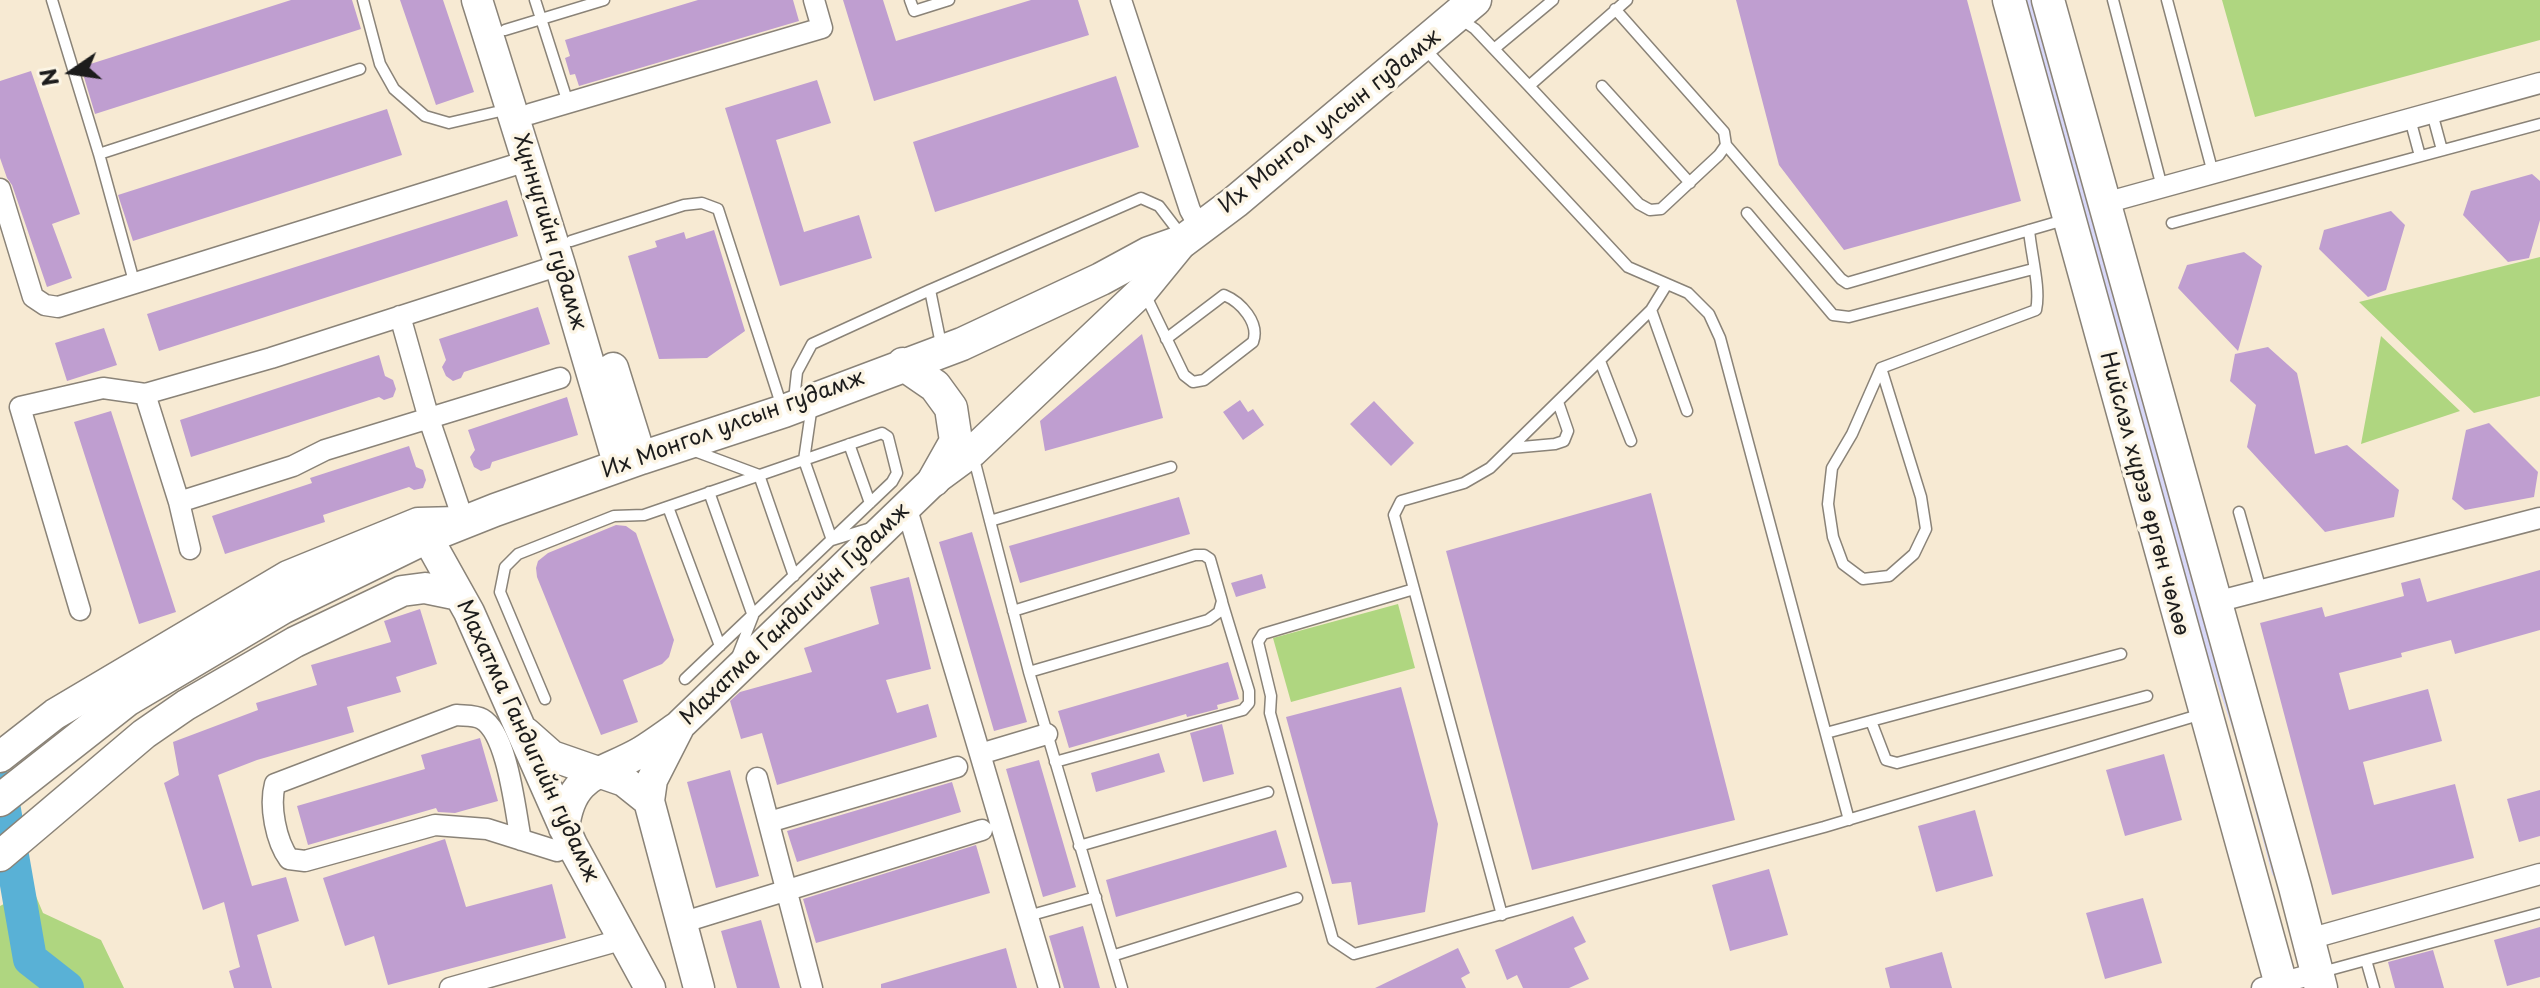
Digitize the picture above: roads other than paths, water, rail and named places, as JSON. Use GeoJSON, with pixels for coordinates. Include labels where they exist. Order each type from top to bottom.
{"type":"FeatureCollection","features":[{"type":"Feature","properties":{"kind":"main road","name":"Хүннүгийн гудамж"},"geometry":{"type":"LineString","coordinates":[[477,0],[520,112],[630,462]]}},
{"type":"Feature","properties":{"kind":"main road","name":"Хүннүгийн гудамж"},"geometry":{"type":"LineString","coordinates":[[495,0],[505,30],[527,161],[565,253]]}},
{"type":"Feature","properties":{"kind":"main road","name":"Нийслэл хүрээ өргөн чөлөө"},"geometry":{"type":"LineString","coordinates":[[2009,0],[2204,713],[2272,949],[2275,986]]}},
{"type":"Feature","properties":{"kind":"main road","name":"Нийслэл хүрээ өргөн чөлөө"},"geometry":{"type":"LineString","coordinates":[[2048,0],[2319,980]]}},
{"type":"Feature","properties":{"kind":"main road","name":"Их Монгол улсын гудамж"},"geometry":{"type":"LineString","coordinates":[[934,480],[972,452],[1143,290],[1189,236],[1422,47],[1466,6]]}},
{"type":"Feature","properties":{"kind":"main road","name":"Их Монгол улсын гудамж"},"geometry":{"type":"LineString","coordinates":[[0,800],[127,700],[282,608],[427,537],[943,350],[1009,323],[1189,236]]}},
{"type":"Feature","properties":{"kind":"main road"},"geometry":{"type":"LineString","coordinates":[[903,364],[935,386],[951,408],[956,441],[934,480]]}},
{"type":"Feature","properties":{"kind":"main road","name":"Махатма Гандигийн Гудамж"},"geometry":{"type":"LineString","coordinates":[[649,801],[652,780],[680,725],[889,511],[934,480]]}},
{"type":"Feature","properties":{"kind":"main road"},"geometry":{"type":"LineString","coordinates":[[0,757],[55,714],[288,576],[418,523],[464,522]]}},
{"type":"Feature","properties":{"kind":"main road","name":"Махатма Гандигийн гудамж"},"geometry":{"type":"LineString","coordinates":[[427,537],[459,595],[568,836],[650,988]]}},
{"type":"Feature","properties":{"kind":"main road"},"geometry":{"type":"LineString","coordinates":[[0,856],[144,734],[186,705],[295,642],[402,591],[425,588],[459,595]]}},
{"type":"Feature","properties":{"kind":"main road"},"geometry":{"type":"LineString","coordinates":[[568,836],[567,808],[579,787],[597,771],[640,752],[680,725]]}},
{"type":"Feature","properties":{"kind":"main road"},"geometry":{"type":"LineString","coordinates":[[522,729],[552,756],[624,781],[649,801],[699,988]]}},
{"type":"Feature","properties":{"kind":"main road"},"geometry":{"type":"LineString","coordinates":[[2272,949],[2309,939]]}},
{"type":"Feature","properties":{"kind":"street"},"geometry":{"type":"LineString","coordinates":[[520,112],[568,103],[822,28],[814,0]]}},
{"type":"Feature","properties":{"kind":"street"},"geometry":{"type":"LineString","coordinates":[[1121,0],[1190,210],[1189,236]]}},
{"type":"Feature","properties":{"kind":"street"},"geometry":{"type":"LineString","coordinates":[[2105,203],[2540,83]]}},
{"type":"Feature","properties":{"kind":"street"},"geometry":{"type":"LineString","coordinates":[[0,189],[33,297],[45,305],[58,307],[527,161]]}},
{"type":"Feature","properties":{"kind":"street"},"geometry":{"type":"LineString","coordinates":[[80,610],[20,407],[103,388],[145,394],[271,358],[400,316],[565,253]]}},
{"type":"Feature","properties":{"kind":"street"},"geometry":{"type":"LineString","coordinates":[[400,316],[429,419],[464,522]]}},
{"type":"Feature","properties":{"kind":"street"},"geometry":{"type":"LineString","coordinates":[[179,502],[293,466],[325,450],[560,378]]}},
{"type":"Feature","properties":{"kind":"street"},"geometry":{"type":"LineString","coordinates":[[145,394],[179,502],[190,549]]}},
{"type":"Feature","properties":{"kind":"street"},"geometry":{"type":"LineString","coordinates":[[889,511],[980,754],[1049,988]]}},
{"type":"Feature","properties":{"kind":"street"},"geometry":{"type":"LineString","coordinates":[[2216,602],[2540,518]]}},
{"type":"Feature","properties":{"kind":"street"},"geometry":{"type":"LineString","coordinates":[[521,840],[504,757],[492,727],[479,717],[456,715],[275,784],[272,795],[280,847],[289,859],[305,861],[435,825],[487,829],[521,840],[557,851],[568,836]]}},
{"type":"Feature","properties":{"kind":"street"},"geometry":{"type":"LineString","coordinates":[[980,754],[1047,734]]}},
{"type":"Feature","properties":{"kind":"street"},"geometry":{"type":"LineString","coordinates":[[769,822],[957,767]]}},
{"type":"Feature","properties":{"kind":"street"},"geometry":{"type":"LineString","coordinates":[[757,778],[812,988]]}},
{"type":"Feature","properties":{"kind":"street"},"geometry":{"type":"LineString","coordinates":[[681,923],[982,830]]}},
{"type":"Feature","properties":{"kind":"street"},"geometry":{"type":"LineString","coordinates":[[2309,939],[2540,874]]}},
{"type":"Feature","properties":{"kind":"street"},"geometry":{"type":"LineString","coordinates":[[450,988],[624,939]]}},
{"type":"Feature","properties":{"kind":"street"},"geometry":{"type":"LineString","coordinates":[[2275,986],[2319,980]]}},
{"type":"Feature","properties":{"kind":"lane"},"geometry":{"type":"LineString","coordinates":[[52,0],[135,285]]}},
{"type":"Feature","properties":{"kind":"lane"},"geometry":{"type":"LineString","coordinates":[[363,0],[380,64],[394,89],[425,116],[449,123],[520,112]]}},
{"type":"Feature","properties":{"kind":"lane"},"geometry":{"type":"LineString","coordinates":[[535,0],[568,103]]}},
{"type":"Feature","properties":{"kind":"lane"},"geometry":{"type":"LineString","coordinates":[[505,30],[604,0]]}},
{"type":"Feature","properties":{"kind":"lane"},"geometry":{"type":"LineString","coordinates":[[910,0],[914,11],[949,0]]}},
{"type":"Feature","properties":{"kind":"lane"},"geometry":{"type":"LineString","coordinates":[[1494,49],[1553,0]]}},
{"type":"Feature","properties":{"kind":"lane"},"geometry":{"type":"LineString","coordinates":[[1529,86],[1627,0]]}},
{"type":"Feature","properties":{"kind":"lane"},"geometry":{"type":"LineString","coordinates":[[2113,0],[2162,187]]}},
{"type":"Feature","properties":{"kind":"lane"},"geometry":{"type":"LineString","coordinates":[[2167,0],[2213,173]]}},
{"type":"Feature","properties":{"kind":"lane"},"geometry":{"type":"LineString","coordinates":[[1466,6],[1494,49],[1639,204],[1650,210],[1661,209],[1726,145]]}},
{"type":"Feature","properties":{"kind":"lane"},"geometry":{"type":"LineString","coordinates":[[1615,9],[1724,132],[1726,145],[1847,283],[2069,219]]}},
{"type":"Feature","properties":{"kind":"lane"},"geometry":{"type":"LineString","coordinates":[[1422,47],[1438,60],[1628,267],[1688,293],[1709,314],[1720,338],[1849,820]]}},
{"type":"Feature","properties":{"kind":"lane"},"geometry":{"type":"LineString","coordinates":[[99,154],[360,69]]}},
{"type":"Feature","properties":{"kind":"lane"},"geometry":{"type":"LineString","coordinates":[[1602,86],[1690,183]]}},
{"type":"Feature","properties":{"kind":"lane"},"geometry":{"type":"LineString","coordinates":[[2432,113],[2442,150]]}},
{"type":"Feature","properties":{"kind":"lane"},"geometry":{"type":"LineString","coordinates":[[2410,119],[2420,156]]}},
{"type":"Feature","properties":{"kind":"lane"},"geometry":{"type":"LineString","coordinates":[[2172,223],[2540,124]]}},
{"type":"Feature","properties":{"kind":"lane"},"geometry":{"type":"LineString","coordinates":[[797,405],[793,396],[797,372],[812,344],[1141,198],[1159,206],[1189,236]]}},
{"type":"Feature","properties":{"kind":"lane"},"geometry":{"type":"LineString","coordinates":[[565,253],[684,205],[702,203],[718,209],[797,405],[804,460],[832,540]]}},
{"type":"Feature","properties":{"kind":"lane"},"geometry":{"type":"LineString","coordinates":[[1747,213],[1833,315],[1849,317],[2033,269]]}},
{"type":"Feature","properties":{"kind":"lane"},"geometry":{"type":"LineString","coordinates":[[1881,368],[1921,497],[1926,529],[1914,554],[1889,576],[1863,579],[1843,564],[1833,537],[1828,504],[1832,468],[1852,434],[1881,368],[2036,310],[2040,295],[2033,269],[2029,230]]}},
{"type":"Feature","properties":{"kind":"lane"},"geometry":{"type":"LineString","coordinates":[[1502,915],[1394,515],[1401,501],[1464,483],[1490,468],[1651,310],[1667,284]]}},
{"type":"Feature","properties":{"kind":"lane"},"geometry":{"type":"LineString","coordinates":[[930,290],[943,350]]}},
{"type":"Feature","properties":{"kind":"lane"},"geometry":{"type":"LineString","coordinates":[[1143,290],[1166,339],[1184,375],[1193,382],[1204,380],[1253,342],[1255,323],[1231,297],[1224,295],[1166,339]]}},
{"type":"Feature","properties":{"kind":"lane"},"geometry":{"type":"LineString","coordinates":[[1651,310],[1687,411]]}},
{"type":"Feature","properties":{"kind":"lane"},"geometry":{"type":"LineString","coordinates":[[1600,361],[1631,441]]}},
{"type":"Feature","properties":{"kind":"lane"},"geometry":{"type":"LineString","coordinates":[[1511,448],[1564,441],[1568,431],[1558,402]]}},
{"type":"Feature","properties":{"kind":"lane"},"geometry":{"type":"LineString","coordinates":[[545,699],[500,592],[505,567],[518,554],[614,516],[644,515],[882,433],[888,437],[897,473],[892,482],[889,511]]}},
{"type":"Feature","properties":{"kind":"lane"},"geometry":{"type":"LineString","coordinates":[[849,444],[889,511]]}},
{"type":"Feature","properties":{"kind":"lane"},"geometry":{"type":"LineString","coordinates":[[683,446],[759,475]]}},
{"type":"Feature","properties":{"kind":"lane"},"geometry":{"type":"LineString","coordinates":[[972,452],[1029,672],[1079,846],[1115,955],[1122,988]]}},
{"type":"Feature","properties":{"kind":"lane"},"geometry":{"type":"LineString","coordinates":[[990,521],[1171,467]]}},
{"type":"Feature","properties":{"kind":"lane"},"geometry":{"type":"LineString","coordinates":[[759,475],[794,576]]}},
{"type":"Feature","properties":{"kind":"lane"},"geometry":{"type":"LineString","coordinates":[[709,492],[753,616],[729,678]]}},
{"type":"Feature","properties":{"kind":"lane"},"geometry":{"type":"LineString","coordinates":[[668,507],[720,646]]}},
{"type":"Feature","properties":{"kind":"lane"},"geometry":{"type":"LineString","coordinates":[[832,540],[889,511]]}},
{"type":"Feature","properties":{"kind":"lane"},"geometry":{"type":"LineString","coordinates":[[685,679],[832,540],[889,511]]}},
{"type":"Feature","properties":{"kind":"lane"},"geometry":{"type":"LineString","coordinates":[[2239,512],[2261,590]]}},
{"type":"Feature","properties":{"kind":"lane"},"geometry":{"type":"LineString","coordinates":[[1013,611],[1195,555],[1210,559],[1249,691],[1249,703],[1243,710],[1055,762]]}},
{"type":"Feature","properties":{"kind":"lane"},"geometry":{"type":"LineString","coordinates":[[1414,589],[1263,634],[1258,642],[1271,696],[1270,713],[1333,940],[1354,954],[1849,820],[2204,713]]}},
{"type":"Feature","properties":{"kind":"lane"},"geometry":{"type":"LineString","coordinates":[[1029,672],[1208,620],[1219,612],[1222,601]]}},
{"type":"Feature","properties":{"kind":"lane"},"geometry":{"type":"LineString","coordinates":[[1826,733],[2121,654]]}},
{"type":"Feature","properties":{"kind":"lane"},"geometry":{"type":"LineString","coordinates":[[1871,721],[1886,760],[1897,763],[2147,696]]}},
{"type":"Feature","properties":{"kind":"lane"},"geometry":{"type":"LineString","coordinates":[[1079,846],[1268,792]]}},
{"type":"Feature","properties":{"kind":"lane"},"geometry":{"type":"LineString","coordinates":[[1028,916],[1096,897]]}},
{"type":"Feature","properties":{"kind":"lane"},"geometry":{"type":"LineString","coordinates":[[1115,955],[1297,898]]}},
{"type":"Feature","properties":{"kind":"lane"},"geometry":{"type":"LineString","coordinates":[[2319,980],[2366,960],[2540,913]]}},
{"type":"Feature","properties":{"kind":"lane"},"geometry":{"type":"LineString","coordinates":[[2366,960],[2374,988]]}},
{"type":"Feature","properties":{"kind":"waterway"},"geometry":{"type":"LineString","coordinates":[[0,787],[30,959],[67,988]]}}]}
